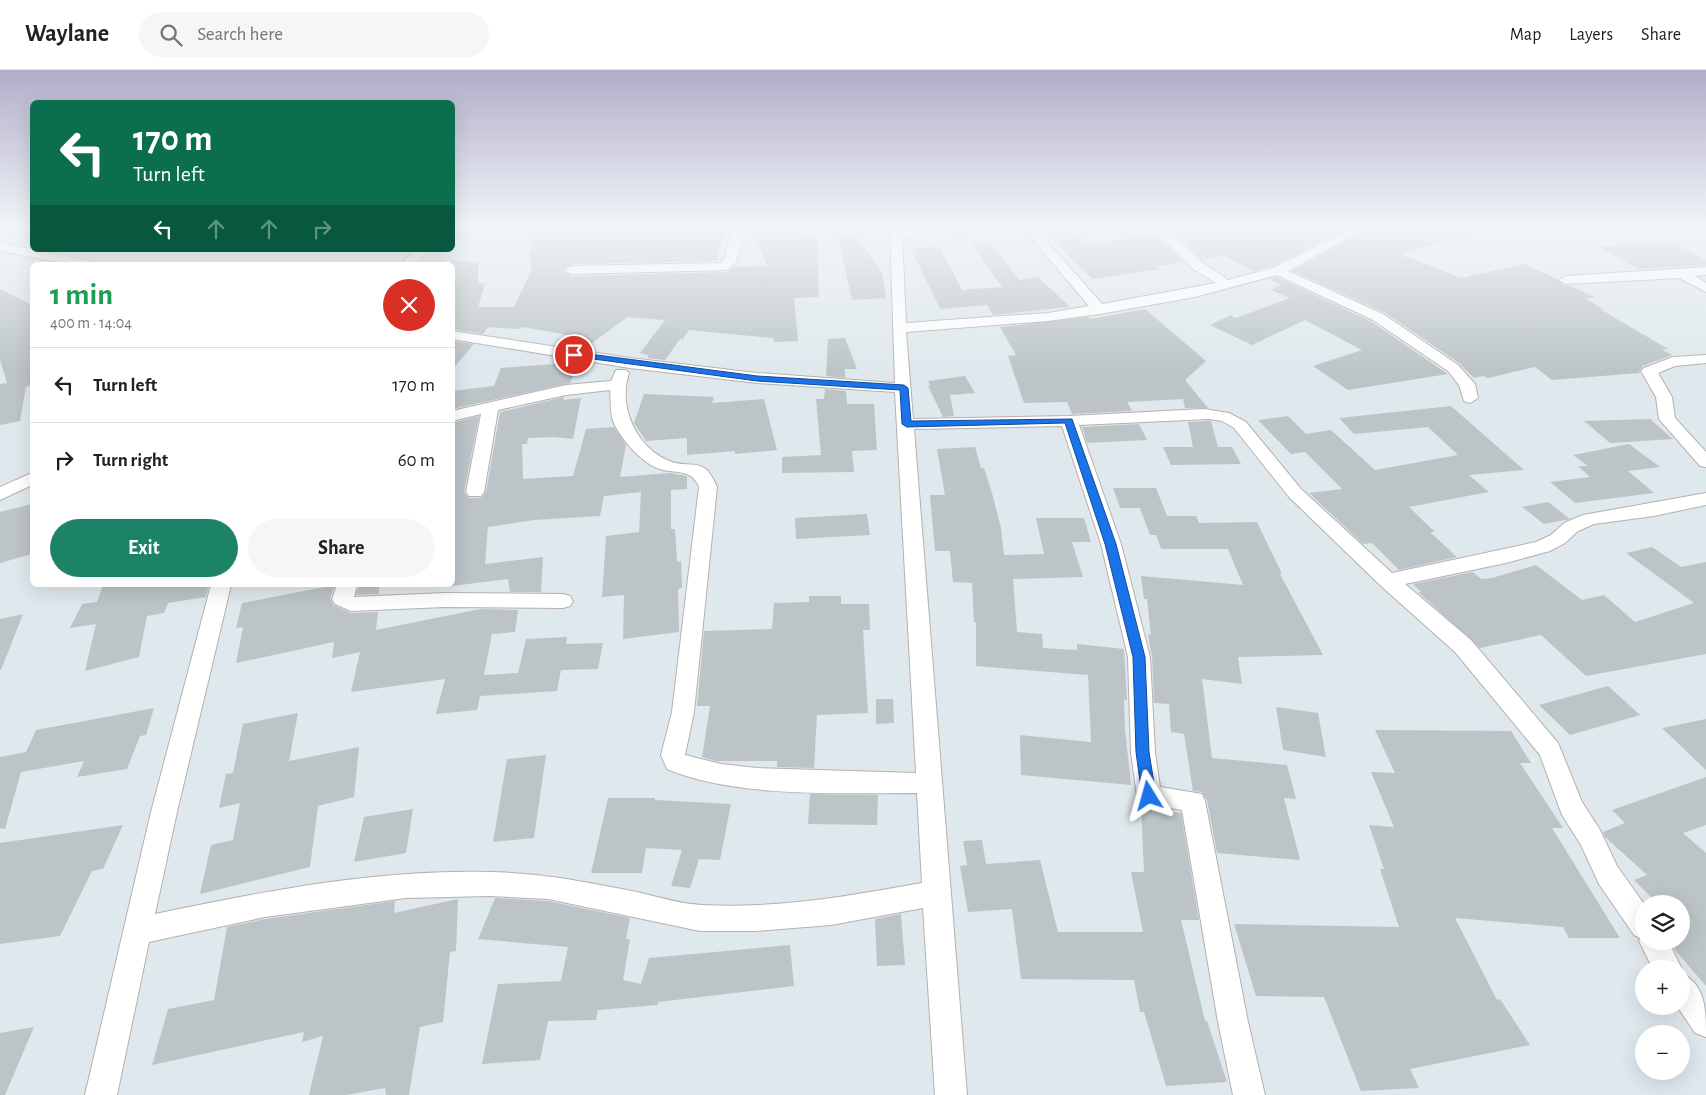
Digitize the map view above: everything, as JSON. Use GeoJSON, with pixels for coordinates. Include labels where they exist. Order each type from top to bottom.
{"type":"FeatureCollection","features":[{"type":"Feature","properties":{"kind":"street"},"geometry":{"type":"LineString","coordinates":[[897,276],[899,328],[951,1095]]}},
{"type":"Feature","properties":{"kind":"street"},"geometry":{"type":"LineString","coordinates":[[1070,276],[1100,310]]}},
{"type":"Feature","properties":{"kind":"street"},"geometry":{"type":"LineString","coordinates":[[1213,276],[1227,285]]}},
{"type":"Feature","properties":{"kind":"street"},"geometry":{"type":"LineString","coordinates":[[899,328],[1021,319],[1100,310],[1227,285],[1260,276]]}},
{"type":"Feature","properties":{"kind":"street"},"geometry":{"type":"LineString","coordinates":[[1289,276],[1378,317],[1462,375],[1470,398]]}},
{"type":"Feature","properties":{"kind":"street"},"geometry":{"type":"LineString","coordinates":[[1566,280],[1647,276]]}},
{"type":"Feature","properties":{"kind":"street"},"geometry":{"type":"LineString","coordinates":[[1685,276],[1706,288]]}},
{"type":"Feature","properties":{"kind":"street"},"geometry":{"type":"LineString","coordinates":[[455,335],[630,363],[757,378],[904,388]]}},
{"type":"Feature","properties":{"kind":"street"},"geometry":{"type":"LineString","coordinates":[[1706,359],[1673,362],[1649,371],[1664,397],[1667,419],[1706,462]]}},
{"type":"Feature","properties":{"kind":"street"},"geometry":{"type":"LineString","coordinates":[[630,363],[621,372],[618,385],[621,420],[652,459],[664,466],[694,469],[701,473],[708,487],[683,712],[673,755],[676,762],[692,770],[750,778],[929,782]]}},
{"type":"Feature","properties":{"kind":"street"},"geometry":{"type":"LineString","coordinates":[[455,415],[566,390],[618,385]]}},
{"type":"Feature","properties":{"kind":"street"},"geometry":{"type":"LineString","coordinates":[[475,492],[490,408]]}},
{"type":"Feature","properties":{"kind":"street"},"geometry":{"type":"LineString","coordinates":[[907,424],[1204,414],[1230,417],[1240,424],[1295,493],[1388,581],[1463,646],[1550,750],[1571,806],[1591,838],[1608,875],[1635,913]]}},
{"type":"Feature","properties":{"kind":"street"},"geometry":{"type":"LineString","coordinates":[[1069,420],[1111,544],[1139,657],[1143,752],[1149,796],[1193,801],[1218,924],[1226,985],[1249,1095]]}},
{"type":"Feature","properties":{"kind":"street"},"geometry":{"type":"LineString","coordinates":[[0,494],[30,479]]}},
{"type":"Feature","properties":{"kind":"street"},"geometry":{"type":"LineString","coordinates":[[1388,581],[1543,548],[1558,539],[1571,527],[1590,519],[1654,510],[1706,499]]}},
{"type":"Feature","properties":{"kind":"street"},"geometry":{"type":"LineString","coordinates":[[101,1095],[164,812],[220,587]]}},
{"type":"Feature","properties":{"kind":"street"},"geometry":{"type":"LineString","coordinates":[[346,587],[342,599],[351,604],[444,600],[563,601]]}},
{"type":"Feature","properties":{"kind":"street"},"geometry":{"type":"LineString","coordinates":[[139,931],[265,904],[406,886],[489,884],[548,887],[700,918],[756,918],[831,912],[936,893]]}},
{"type":"Feature","properties":{"kind":"street"},"geometry":{"type":"LineString","coordinates":[[1690,1000],[1706,1022]]}},
{"type":"Feature","properties":{"kind":"building"},"geometry":{"type":"Polygon","coordinates":[[[455,276],[478,276],[478,284],[485,283],[478,307],[514,307],[529,276],[818,276],[819,297],[794,298],[798,341],[774,342],[773,338],[689,330],[665,360],[648,358],[648,355],[640,353],[665,320],[627,317],[591,344],[570,339],[574,336],[522,327],[519,329],[488,327],[483,334],[455,329],[455,276]]]}},
{"type":"Feature","properties":{"kind":"building"},"geometry":{"type":"Polygon","coordinates":[[[847,276],[882,276],[886,298],[852,300],[847,276]]]}},
{"type":"Feature","properties":{"kind":"building"},"geometry":{"type":"Polygon","coordinates":[[[924,276],[955,276],[962,290],[1002,287],[994,276],[1016,276],[1019,280],[1038,277],[1070,307],[993,315],[987,305],[940,309],[924,276]]]}},
{"type":"Feature","properties":{"kind":"building"},"geometry":{"type":"Polygon","coordinates":[[[1090,276],[1114,276],[1093,279],[1090,276]]]}},
{"type":"Feature","properties":{"kind":"building"},"geometry":{"type":"Polygon","coordinates":[[[1303,276],[1455,276],[1461,278],[1471,276],[1550,276],[1565,286],[1571,286],[1596,298],[1585,298],[1603,309],[1600,309],[1668,349],[1662,350],[1672,355],[1643,366],[1639,371],[1640,373],[1552,380],[1535,367],[1488,378],[1483,376],[1474,378],[1459,363],[1384,312],[1303,276]]]}},
{"type":"Feature","properties":{"kind":"building"},"geometry":{"type":"Polygon","coordinates":[[[1277,277],[1372,322],[1448,374],[1348,390],[1313,366],[1362,350],[1305,320],[1252,345],[1210,325],[1231,315],[1236,318],[1290,298],[1271,290],[1281,285],[1269,279],[1277,277]]]}},
{"type":"Feature","properties":{"kind":"building"},"geometry":{"type":"Polygon","coordinates":[[[0,289],[30,304],[30,386],[26,387],[20,421],[0,425],[0,384],[7,383],[0,360],[0,289]]]}},
{"type":"Feature","properties":{"kind":"building"},"geometry":{"type":"Polygon","coordinates":[[[1145,309],[1206,361],[1185,380],[1208,408],[1185,408],[1183,399],[1127,402],[1132,411],[1072,414],[1067,402],[1024,403],[1008,356],[1016,355],[1000,327],[1088,317],[1090,319],[1145,309]]]}},
{"type":"Feature","properties":{"kind":"building"},"geometry":{"type":"Polygon","coordinates":[[[845,338],[857,369],[845,369],[845,378],[826,376],[828,339],[845,338]]]}},
{"type":"Feature","properties":{"kind":"building"},"geometry":{"type":"Polygon","coordinates":[[[455,341],[474,344],[455,366],[455,341]]]}},
{"type":"Feature","properties":{"kind":"building"},"geometry":{"type":"Polygon","coordinates":[[[579,362],[570,383],[455,408],[455,391],[494,386],[501,368],[579,362]]]}},
{"type":"Feature","properties":{"kind":"building"},"geometry":{"type":"Polygon","coordinates":[[[965,376],[975,393],[950,395],[954,416],[943,417],[928,386],[930,385],[928,381],[965,376]]]}},
{"type":"Feature","properties":{"kind":"building"},"geometry":{"type":"Polygon","coordinates":[[[825,389],[846,391],[847,404],[874,404],[877,450],[852,451],[854,472],[782,473],[782,457],[821,455],[816,399],[824,399],[825,389]]]}},
{"type":"Feature","properties":{"kind":"building"},"geometry":{"type":"Polygon","coordinates":[[[644,394],[714,397],[712,403],[764,399],[777,450],[735,454],[735,451],[687,455],[687,438],[646,441],[634,423],[644,394]]]}},
{"type":"Feature","properties":{"kind":"building"},"geometry":{"type":"Polygon","coordinates":[[[564,397],[563,400],[581,398],[573,439],[554,437],[528,438],[527,444],[522,444],[523,479],[573,476],[586,429],[614,427],[626,445],[620,477],[670,473],[687,476],[687,489],[671,490],[671,529],[675,529],[677,562],[681,561],[682,588],[678,589],[679,632],[623,639],[624,595],[602,597],[606,536],[639,532],[641,492],[604,496],[600,516],[534,520],[488,527],[485,564],[543,557],[541,592],[510,592],[508,579],[455,586],[455,422],[479,416],[464,492],[469,498],[481,498],[486,492],[500,412],[564,397]]]}},
{"type":"Feature","properties":{"kind":"building"},"geometry":{"type":"Polygon","coordinates":[[[1451,406],[1524,470],[1469,475],[1489,492],[1409,507],[1435,532],[1430,532],[1457,557],[1399,570],[1372,543],[1363,544],[1309,493],[1342,489],[1305,452],[1291,454],[1258,420],[1288,416],[1306,434],[1331,430],[1375,470],[1458,455],[1428,427],[1354,434],[1339,418],[1451,406]]]}},
{"type":"Feature","properties":{"kind":"building"},"geometry":{"type":"Polygon","coordinates":[[[1650,419],[1673,439],[1610,443],[1584,421],[1650,419]]]}},
{"type":"Feature","properties":{"kind":"building"},"geometry":{"type":"Polygon","coordinates":[[[1211,421],[1218,447],[1232,447],[1241,464],[1171,465],[1163,447],[1193,447],[1188,422],[1211,421]]]}},
{"type":"Feature","properties":{"kind":"building"},"geometry":{"type":"Polygon","coordinates":[[[1139,424],[1147,440],[1087,443],[1082,427],[1139,424]]]}},
{"type":"Feature","properties":{"kind":"building"},"geometry":{"type":"Polygon","coordinates":[[[1629,444],[1660,467],[1628,471],[1654,493],[1575,503],[1550,482],[1590,477],[1578,466],[1588,466],[1573,455],[1629,444]]]}},
{"type":"Feature","properties":{"kind":"building"},"geometry":{"type":"Polygon","coordinates":[[[975,447],[981,468],[984,468],[992,493],[1001,528],[1004,555],[1044,554],[1036,518],[1084,518],[1091,542],[1072,542],[1083,577],[1013,579],[1017,632],[1042,634],[1043,648],[1077,650],[1077,644],[1124,649],[1127,700],[1124,700],[1125,729],[1131,785],[1021,775],[1020,735],[1091,742],[1088,675],[976,666],[976,622],[974,622],[972,583],[953,582],[950,551],[935,551],[930,495],[945,495],[937,449],[975,447]]]}},
{"type":"Feature","properties":{"kind":"building"},"geometry":{"type":"Polygon","coordinates":[[[1113,488],[1156,488],[1167,516],[1196,516],[1199,523],[1257,522],[1282,574],[1280,574],[1323,655],[1238,657],[1242,684],[1202,679],[1212,758],[1287,765],[1296,799],[1284,798],[1300,860],[1217,853],[1207,800],[1202,792],[1193,791],[1184,734],[1171,732],[1169,704],[1154,703],[1152,657],[1148,634],[1151,635],[1147,599],[1144,599],[1141,576],[1243,585],[1228,549],[1161,549],[1156,535],[1150,535],[1140,508],[1120,508],[1113,488]]]}},
{"type":"Feature","properties":{"kind":"building"},"geometry":{"type":"Polygon","coordinates":[[[1548,502],[1570,519],[1544,524],[1522,507],[1548,502]]]}},
{"type":"Feature","properties":{"kind":"building"},"geometry":{"type":"Polygon","coordinates":[[[30,504],[30,555],[0,563],[0,512],[30,504]]]}},
{"type":"Feature","properties":{"kind":"building"},"geometry":{"type":"Polygon","coordinates":[[[867,514],[870,535],[796,539],[795,518],[867,514]]]}},
{"type":"Feature","properties":{"kind":"building"},"geometry":{"type":"Polygon","coordinates":[[[1652,547],[1681,567],[1706,562],[1706,654],[1586,676],[1541,635],[1480,648],[1418,592],[1421,592],[1413,584],[1473,572],[1481,579],[1492,578],[1536,565],[1582,600],[1604,595],[1635,622],[1694,603],[1626,553],[1652,547]]]}},
{"type":"Feature","properties":{"kind":"building"},"geometry":{"type":"Polygon","coordinates":[[[102,587],[208,587],[206,597],[168,603],[164,613],[147,616],[139,657],[85,671],[96,624],[70,628],[82,604],[97,602],[102,587]]]}},
{"type":"Feature","properties":{"kind":"building"},"geometry":{"type":"Polygon","coordinates":[[[325,587],[334,587],[330,598],[333,605],[351,613],[378,612],[376,630],[480,609],[518,610],[515,632],[492,634],[484,675],[518,673],[526,639],[567,637],[566,644],[603,643],[598,669],[561,670],[557,691],[480,696],[477,710],[436,714],[445,679],[351,692],[360,652],[332,658],[334,642],[236,663],[243,627],[236,628],[242,603],[325,587]]]}},
{"type":"Feature","properties":{"kind":"building"},"geometry":{"type":"Polygon","coordinates":[[[358,587],[379,587],[379,594],[356,595],[358,587]]]}},
{"type":"Feature","properties":{"kind":"building"},"geometry":{"type":"Polygon","coordinates":[[[809,596],[841,596],[841,604],[869,604],[870,630],[863,630],[868,713],[817,715],[814,768],[777,767],[777,761],[715,761],[702,757],[710,706],[697,706],[704,631],[772,629],[774,603],[809,602],[809,596]]]}},
{"type":"Feature","properties":{"kind":"building"},"geometry":{"type":"Polygon","coordinates":[[[23,614],[1,670],[0,670],[0,619],[23,614]]]}},
{"type":"Feature","properties":{"kind":"building"},"geometry":{"type":"Polygon","coordinates":[[[1608,686],[1640,715],[1570,735],[1539,705],[1608,686]]]}},
{"type":"Feature","properties":{"kind":"building"},"geometry":{"type":"Polygon","coordinates":[[[876,699],[893,699],[894,723],[876,724],[876,699]]]}},
{"type":"Feature","properties":{"kind":"building"},"geometry":{"type":"Polygon","coordinates":[[[1276,707],[1318,713],[1326,757],[1283,750],[1276,707]]]}},
{"type":"Feature","properties":{"kind":"building"},"geometry":{"type":"Polygon","coordinates":[[[154,708],[146,735],[140,736],[127,769],[77,777],[84,761],[21,772],[5,829],[0,828],[0,757],[26,752],[36,730],[154,708]]]}},
{"type":"Feature","properties":{"kind":"building"},"geometry":{"type":"Polygon","coordinates":[[[298,713],[289,761],[359,747],[354,797],[318,806],[310,867],[200,894],[211,845],[233,840],[240,803],[219,808],[226,774],[233,773],[243,724],[298,713]]]}},
{"type":"Feature","properties":{"kind":"building"},"geometry":{"type":"Polygon","coordinates":[[[1706,719],[1706,770],[1662,728],[1706,719]]]}},
{"type":"Feature","properties":{"kind":"building"},"geometry":{"type":"Polygon","coordinates":[[[1375,730],[1511,731],[1531,763],[1520,763],[1563,828],[1552,828],[1620,938],[1569,938],[1563,927],[1455,918],[1497,1000],[1500,999],[1530,1045],[1410,1069],[1419,1088],[1361,1091],[1324,997],[1256,996],[1234,924],[1399,927],[1380,869],[1384,869],[1369,825],[1394,827],[1371,772],[1395,773],[1375,730]]]}},
{"type":"Feature","properties":{"kind":"building"},"geometry":{"type":"Polygon","coordinates":[[[546,755],[534,838],[493,842],[507,759],[546,755]]]}},
{"type":"Feature","properties":{"kind":"building"},"geometry":{"type":"Polygon","coordinates":[[[1706,777],[1706,825],[1683,833],[1706,853],[1706,986],[1690,967],[1690,960],[1684,960],[1675,950],[1690,950],[1690,895],[1649,895],[1634,880],[1647,875],[1605,837],[1603,832],[1625,823],[1612,810],[1706,777]]]}},
{"type":"Feature","properties":{"kind":"building"},"geometry":{"type":"Polygon","coordinates":[[[810,794],[878,795],[877,825],[808,824],[810,794]]]}},
{"type":"Feature","properties":{"kind":"building"},"geometry":{"type":"Polygon","coordinates":[[[608,798],[655,798],[655,800],[731,804],[720,860],[699,859],[690,888],[671,886],[682,850],[646,848],[642,873],[591,873],[608,798]]]}},
{"type":"Feature","properties":{"kind":"building"},"geometry":{"type":"Polygon","coordinates":[[[1141,807],[1181,813],[1199,920],[1181,920],[1205,1021],[1207,1021],[1227,1082],[1166,1086],[1144,1012],[1140,1012],[1134,980],[1021,979],[1012,909],[968,912],[960,866],[967,865],[963,841],[982,840],[986,864],[1040,860],[1058,932],[1143,932],[1131,872],[1144,872],[1141,807]]]}},
{"type":"Feature","properties":{"kind":"building"},"geometry":{"type":"Polygon","coordinates":[[[413,809],[406,853],[354,862],[364,817],[413,809]]]}},
{"type":"Feature","properties":{"kind":"building"},"geometry":{"type":"Polygon","coordinates":[[[123,825],[103,869],[92,871],[60,936],[0,944],[0,843],[123,825]]]}},
{"type":"Feature","properties":{"kind":"building"},"geometry":{"type":"Polygon","coordinates":[[[495,898],[548,901],[630,918],[626,939],[630,939],[623,980],[641,984],[649,958],[790,945],[794,986],[658,1002],[658,1005],[598,1010],[596,1020],[548,1021],[540,1060],[482,1064],[498,984],[561,981],[568,947],[478,939],[495,898]]]}},
{"type":"Feature","properties":{"kind":"building"},"geometry":{"type":"Polygon","coordinates":[[[458,899],[456,951],[450,952],[443,1022],[420,1027],[409,1095],[386,1095],[385,1088],[346,1095],[309,1095],[323,1036],[302,1042],[304,1032],[152,1065],[168,1009],[214,1000],[227,927],[265,919],[395,901],[394,913],[458,899]]]}},
{"type":"Feature","properties":{"kind":"building"},"geometry":{"type":"Polygon","coordinates":[[[901,914],[905,965],[877,966],[875,919],[901,914]]]}},
{"type":"Feature","properties":{"kind":"building"},"geometry":{"type":"Polygon","coordinates":[[[34,1027],[5,1095],[0,1095],[0,1033],[34,1027]]]}},
{"type":"Feature","properties":{"kind":"route"},"geometry":{"type":"LineString","coordinates":[[574,355],[757,378],[904,388],[907,424],[1069,420],[1111,544],[1139,657],[1143,752],[1149,796]]}}]}
